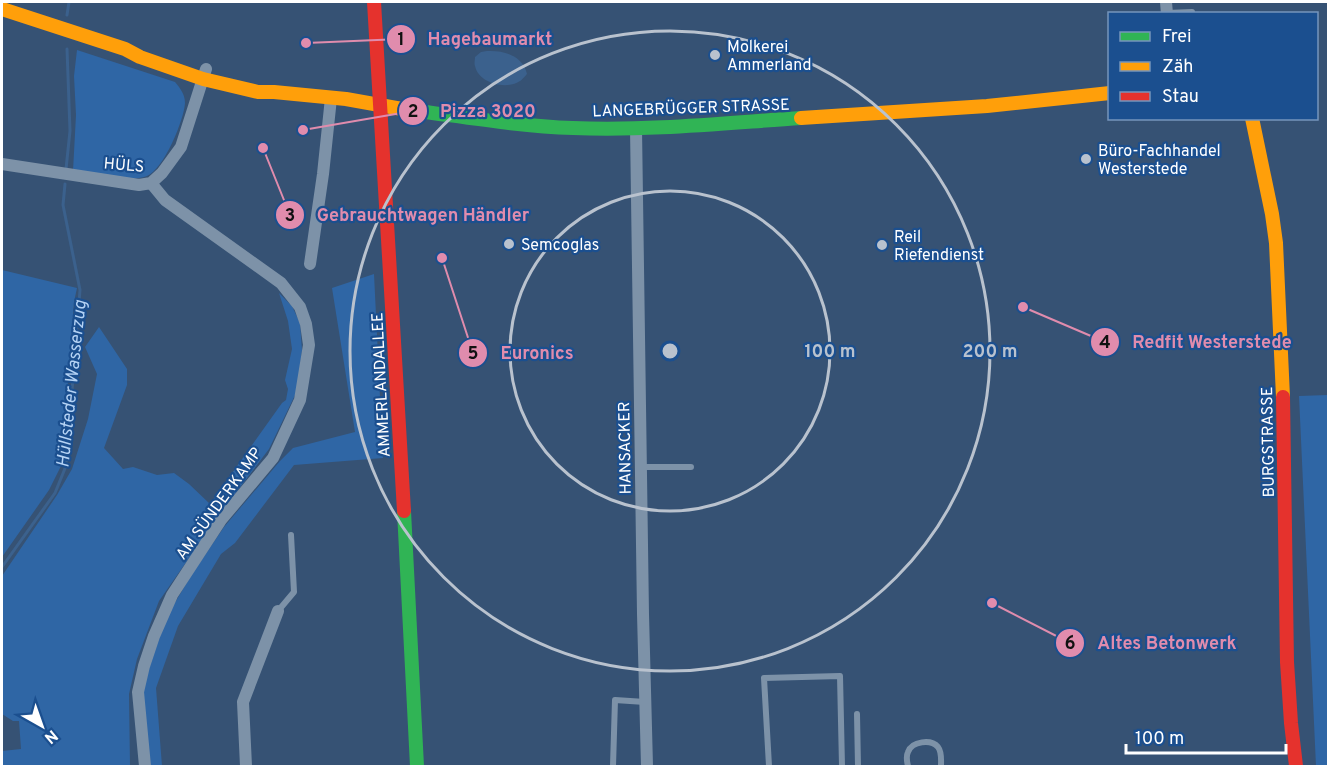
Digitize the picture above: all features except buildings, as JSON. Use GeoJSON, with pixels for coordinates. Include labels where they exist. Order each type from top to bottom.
{"type":"FeatureCollection","features":[{"type":"Feature","properties":{"kind":"street","name":"AMMERLANDALLEE"},"geometry":{"type":"LineString","coordinates":[[374,2],[417,766]]}},
{"type":"Feature","properties":{"kind":"street","name":"LANGEBRÜGGER STRASSE"},"geometry":{"type":"LineString","coordinates":[[2,9],[125,49],[143,50],[205,74],[260,85],[274,92],[526,125],[574,128],[702,125],[987,106],[1108,93]]}},
{"type":"Feature","properties":{"kind":"street","name":"HÜLS"},"geometry":{"type":"LineString","coordinates":[[2,164],[140,185],[151,183],[162,173],[181,147],[205,74]]}},
{"type":"Feature","properties":{"kind":"street"},"geometry":{"type":"LineString","coordinates":[[310,264],[331,98]]}},
{"type":"Feature","properties":{"kind":"street","name":"BURGSTRASSE"},"geometry":{"type":"LineString","coordinates":[[1252,120],[1276,243],[1284,428],[1287,662],[1296,766]]}},
{"type":"Feature","properties":{"kind":"street","name":"HANSACKER"},"geometry":{"type":"LineString","coordinates":[[636,128],[647,766]]}},
{"type":"Feature","properties":{"kind":"street","name":"AM SÜNDERKAMP"},"geometry":{"type":"LineString","coordinates":[[145,766],[138,692],[154,636],[172,595],[221,520],[273,458],[300,399],[309,345],[306,324],[300,307],[282,284],[165,200],[151,183]]}},
{"type":"Feature","properties":{"kind":"street"},"geometry":{"type":"LineString","coordinates":[[246,766],[243,702],[278,611]]}},
{"type":"Feature","properties":{"kind":"lane"},"geometry":{"type":"LineString","coordinates":[[641,467],[691,467]]}},
{"type":"Feature","properties":{"kind":"lane"},"geometry":{"type":"LineString","coordinates":[[278,611],[294,592],[291,535]]}},
{"type":"Feature","properties":{"kind":"lane"},"geometry":{"type":"LineString","coordinates":[[769,766],[764,678],[840,676],[842,766]]}},
{"type":"Feature","properties":{"kind":"lane"},"geometry":{"type":"LineString","coordinates":[[613,766],[615,700],[645,702]]}},
{"type":"Feature","properties":{"kind":"lane"},"geometry":{"type":"LineString","coordinates":[[857,714],[858,766]]}},
{"type":"Feature","properties":{"kind":"lane"},"geometry":{"type":"LineString","coordinates":[[908,766],[907,752],[910,747],[925,742],[936,745],[939,749],[941,766]]}},
{"type":"Feature","properties":{"kind":"shaded area"},"geometry":{"type":"Polygon","coordinates":[[[77,50],[175,82],[182,91],[185,103],[177,132],[160,164],[147,176],[131,179],[73,171],[76,115],[74,76],[77,50]]]}},
{"type":"Feature","properties":{"kind":"shaded area"},"geometry":{"type":"Polygon","coordinates":[[[487,51],[512,55],[525,68],[527,74],[514,84],[501,85],[488,81],[478,72],[475,64],[475,57],[487,51]]]}},
{"type":"Feature","properties":{"kind":"shaded area"},"geometry":{"type":"Polygon","coordinates":[[[2,270],[77,288],[74,302],[62,464],[49,490],[2,557],[2,270]]]}},
{"type":"Feature","properties":{"kind":"shaded area"},"geometry":{"type":"Polygon","coordinates":[[[374,274],[383,458],[294,465],[235,543],[221,554],[178,626],[156,688],[162,766],[149,766],[143,693],[150,664],[167,616],[192,574],[224,527],[293,448],[355,432],[332,288],[374,274]]]}},
{"type":"Feature","properties":{"kind":"shaded area"},"geometry":{"type":"Polygon","coordinates":[[[279,293],[292,306],[300,323],[302,350],[297,391],[269,449],[159,601],[137,659],[129,694],[130,766],[2,766],[2,751],[21,749],[19,721],[13,721],[2,714],[2,576],[72,469],[88,419],[97,374],[85,347],[99,327],[127,369],[127,385],[104,448],[123,469],[133,467],[157,475],[174,473],[210,504],[286,400],[288,389],[285,380],[292,349],[288,321],[279,293]]]}},
{"type":"Feature","properties":{"kind":"shaded area"},"geometry":{"type":"Polygon","coordinates":[[[1328,395],[1328,766],[1316,766],[1299,396],[1328,395]]]}},
{"type":"Feature","properties":{"kind":"waterway","name":"Hüllsteder Wasserzug"},"geometry":{"type":"LineString","coordinates":[[67,15],[69,2]]}},
{"type":"Feature","properties":{"kind":"waterway","name":"Hüllsteder Wasserzug"},"geometry":{"type":"LineString","coordinates":[[66,169],[70,131],[67,49]]}},
{"type":"Feature","properties":{"kind":"waterway","name":"Hüllsteder Wasserzug"},"geometry":{"type":"LineString","coordinates":[[2,567],[55,493],[66,466],[80,290],[63,205],[65,184]]}},
{"type":"Feature","properties":{"kind":"traffic: fast"},"geometry":{"type":"LineString","coordinates":[[402,109],[509,123],[602,129],[801,118]]}},
{"type":"Feature","properties":{"kind":"traffic: fast"},"geometry":{"type":"LineString","coordinates":[[404,511],[417,766]]}},
{"type":"Feature","properties":{"kind":"traffic: slow"},"geometry":{"type":"LineString","coordinates":[[2,9],[125,49],[140,57],[203,79],[258,92],[346,99],[402,109]]}},
{"type":"Feature","properties":{"kind":"traffic: slow"},"geometry":{"type":"LineString","coordinates":[[801,118],[987,106],[1108,93]]}},
{"type":"Feature","properties":{"kind":"traffic: slow"},"geometry":{"type":"LineString","coordinates":[[1252,120],[1276,243],[1283,397]]}},
{"type":"Feature","properties":{"kind":"traffic: jam"},"geometry":{"type":"LineString","coordinates":[[374,2],[404,511]]}},
{"type":"Feature","properties":{"kind":"traffic: jam"},"geometry":{"type":"LineString","coordinates":[[1283,397],[1287,662],[1296,766]]}},
{"type":"Feature","properties":{"kind":"place","name":"Hagebaumarkt"},"geometry":{"type":"Point","coordinates":[306,43]}},
{"type":"Feature","properties":{"kind":"place","name":"Molkerei Ammerland"},"geometry":{"type":"Point","coordinates":[715,55]}},
{"type":"Feature","properties":{"kind":"place","name":"Pizza 3020"},"geometry":{"type":"Point","coordinates":[303,130]}},
{"type":"Feature","properties":{"kind":"place","name":"Gebrauchtwagen Händler"},"geometry":{"type":"Point","coordinates":[263,148]}},
{"type":"Feature","properties":{"kind":"place","name":"Büro-Fachhandel Westerstede"},"geometry":{"type":"Point","coordinates":[1086,159]}},
{"type":"Feature","properties":{"kind":"place","name":"Semcoglas"},"geometry":{"type":"Point","coordinates":[509,244]}},
{"type":"Feature","properties":{"kind":"place","name":"Reil Riefendienst"},"geometry":{"type":"Point","coordinates":[882,245]}},
{"type":"Feature","properties":{"kind":"place","name":"Euronics"},"geometry":{"type":"Point","coordinates":[442,258]}},
{"type":"Feature","properties":{"kind":"place","name":"Redfit Westerstede"},"geometry":{"type":"Point","coordinates":[1023,307]}},
{"type":"Feature","properties":{"kind":"place","name":"Altes Betonwerk"},"geometry":{"type":"Point","coordinates":[992,603]}}]}
